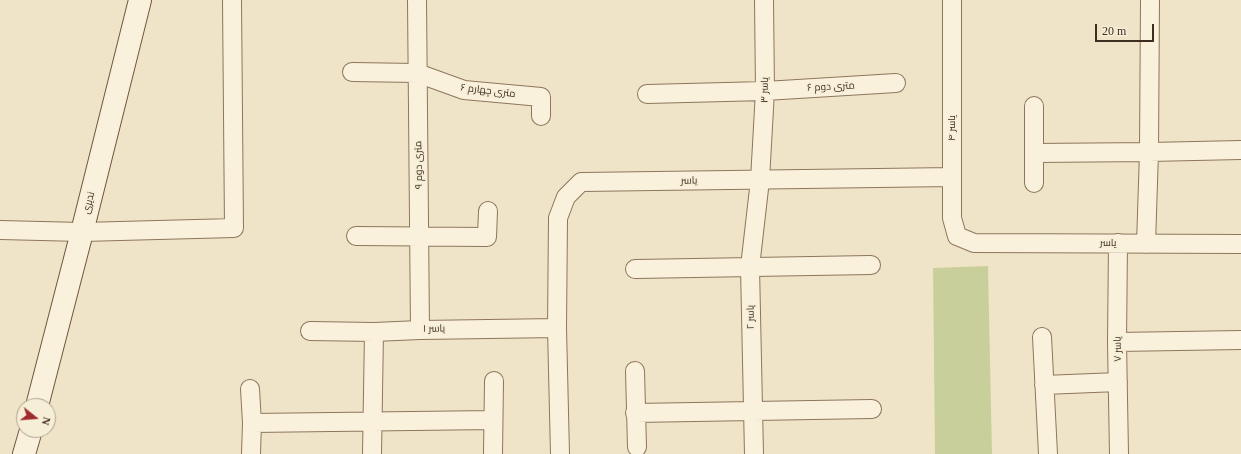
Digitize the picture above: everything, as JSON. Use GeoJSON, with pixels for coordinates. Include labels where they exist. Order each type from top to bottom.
{"type":"FeatureCollection","features":[{"type":"Feature","properties":{"kind":"street","name":"ندیری"},"geometry":{"type":"LineString","coordinates":[[39,398],[140,0]]}},
{"type":"Feature","properties":{"kind":"street"},"geometry":{"type":"LineString","coordinates":[[0,230],[82,232],[234,228],[232,0]]}},
{"type":"Feature","properties":{"kind":"street","name":"۹ متری دوم"},"geometry":{"type":"LineString","coordinates":[[417,0],[420,330]]}},
{"type":"Feature","properties":{"kind":"street","name":"یاسر ۳"},"geometry":{"type":"LineString","coordinates":[[760,180],[765,91],[764,0]]}},
{"type":"Feature","properties":{"kind":"street","name":"یاسر ۴"},"geometry":{"type":"LineString","coordinates":[[952,0],[952,218],[957,236],[974,243]]}},
{"type":"Feature","properties":{"kind":"street"},"geometry":{"type":"LineString","coordinates":[[1146,244],[1149,152],[1150,0]]}},
{"type":"Feature","properties":{"kind":"street"},"geometry":{"type":"LineString","coordinates":[[352,72],[417,73]]}},
{"type":"Feature","properties":{"kind":"street","name":"۶ متری چهارم"},"geometry":{"type":"LineString","coordinates":[[417,73],[464,90],[541,97],[542,116]]}},
{"type":"Feature","properties":{"kind":"street","name":"۶ متری دوم"},"geometry":{"type":"LineString","coordinates":[[647,94],[765,91],[896,83]]}},
{"type":"Feature","properties":{"kind":"street"},"geometry":{"type":"LineString","coordinates":[[1034,106],[1034,183]]}},
{"type":"Feature","properties":{"kind":"street"},"geometry":{"type":"LineString","coordinates":[[1035,153],[1241,150]]}},
{"type":"Feature","properties":{"kind":"street","name":"یاسر"},"geometry":{"type":"LineString","coordinates":[[560,454],[557,328],[558,218],[566,197],[581,182],[952,176]]}},
{"type":"Feature","properties":{"kind":"street","name":"یاسر ۲"},"geometry":{"type":"LineString","coordinates":[[754,454],[750,267],[760,180]]}},
{"type":"Feature","properties":{"kind":"street"},"geometry":{"type":"LineString","coordinates":[[356,236],[487,237],[488,211]]}},
{"type":"Feature","properties":{"kind":"street","name":"یاسر"},"geometry":{"type":"LineString","coordinates":[[974,243],[1241,244]]}},
{"type":"Feature","properties":{"kind":"street","name":"یاسر ۷"},"geometry":{"type":"LineString","coordinates":[[1118,243],[1117,342],[1119,454]]}},
{"type":"Feature","properties":{"kind":"street"},"geometry":{"type":"LineString","coordinates":[[635,269],[871,265]]}},
{"type":"Feature","properties":{"kind":"street","name":"یاسر ۱"},"geometry":{"type":"LineString","coordinates":[[310,331],[374,332],[557,328]]}},
{"type":"Feature","properties":{"kind":"street"},"geometry":{"type":"LineString","coordinates":[[372,454],[374,332]]}},
{"type":"Feature","properties":{"kind":"street"},"geometry":{"type":"LineString","coordinates":[[1042,337],[1048,454]]}},
{"type":"Feature","properties":{"kind":"street"},"geometry":{"type":"LineString","coordinates":[[1117,342],[1241,340]]}},
{"type":"Feature","properties":{"kind":"street"},"geometry":{"type":"LineString","coordinates":[[635,371],[637,447]]}},
{"type":"Feature","properties":{"kind":"street"},"geometry":{"type":"LineString","coordinates":[[493,454],[494,381]]}},
{"type":"Feature","properties":{"kind":"street"},"geometry":{"type":"LineString","coordinates":[[1044,385],[1118,382]]}},
{"type":"Feature","properties":{"kind":"street"},"geometry":{"type":"LineString","coordinates":[[250,389],[252,423],[251,454]]}},
{"type":"Feature","properties":{"kind":"street"},"geometry":{"type":"LineString","coordinates":[[635,413],[872,409]]}},
{"type":"Feature","properties":{"kind":"street"},"geometry":{"type":"LineString","coordinates":[[252,423],[493,420]]}},
{"type":"Feature","properties":{"kind":"street"},"geometry":{"type":"LineString","coordinates":[[24,454],[29,438]]}},
{"type":"Feature","properties":{"kind":"green space"},"geometry":{"type":"Polygon","coordinates":[[[988,266],[992,454],[935,454],[933,268],[988,266]]]}}]}
